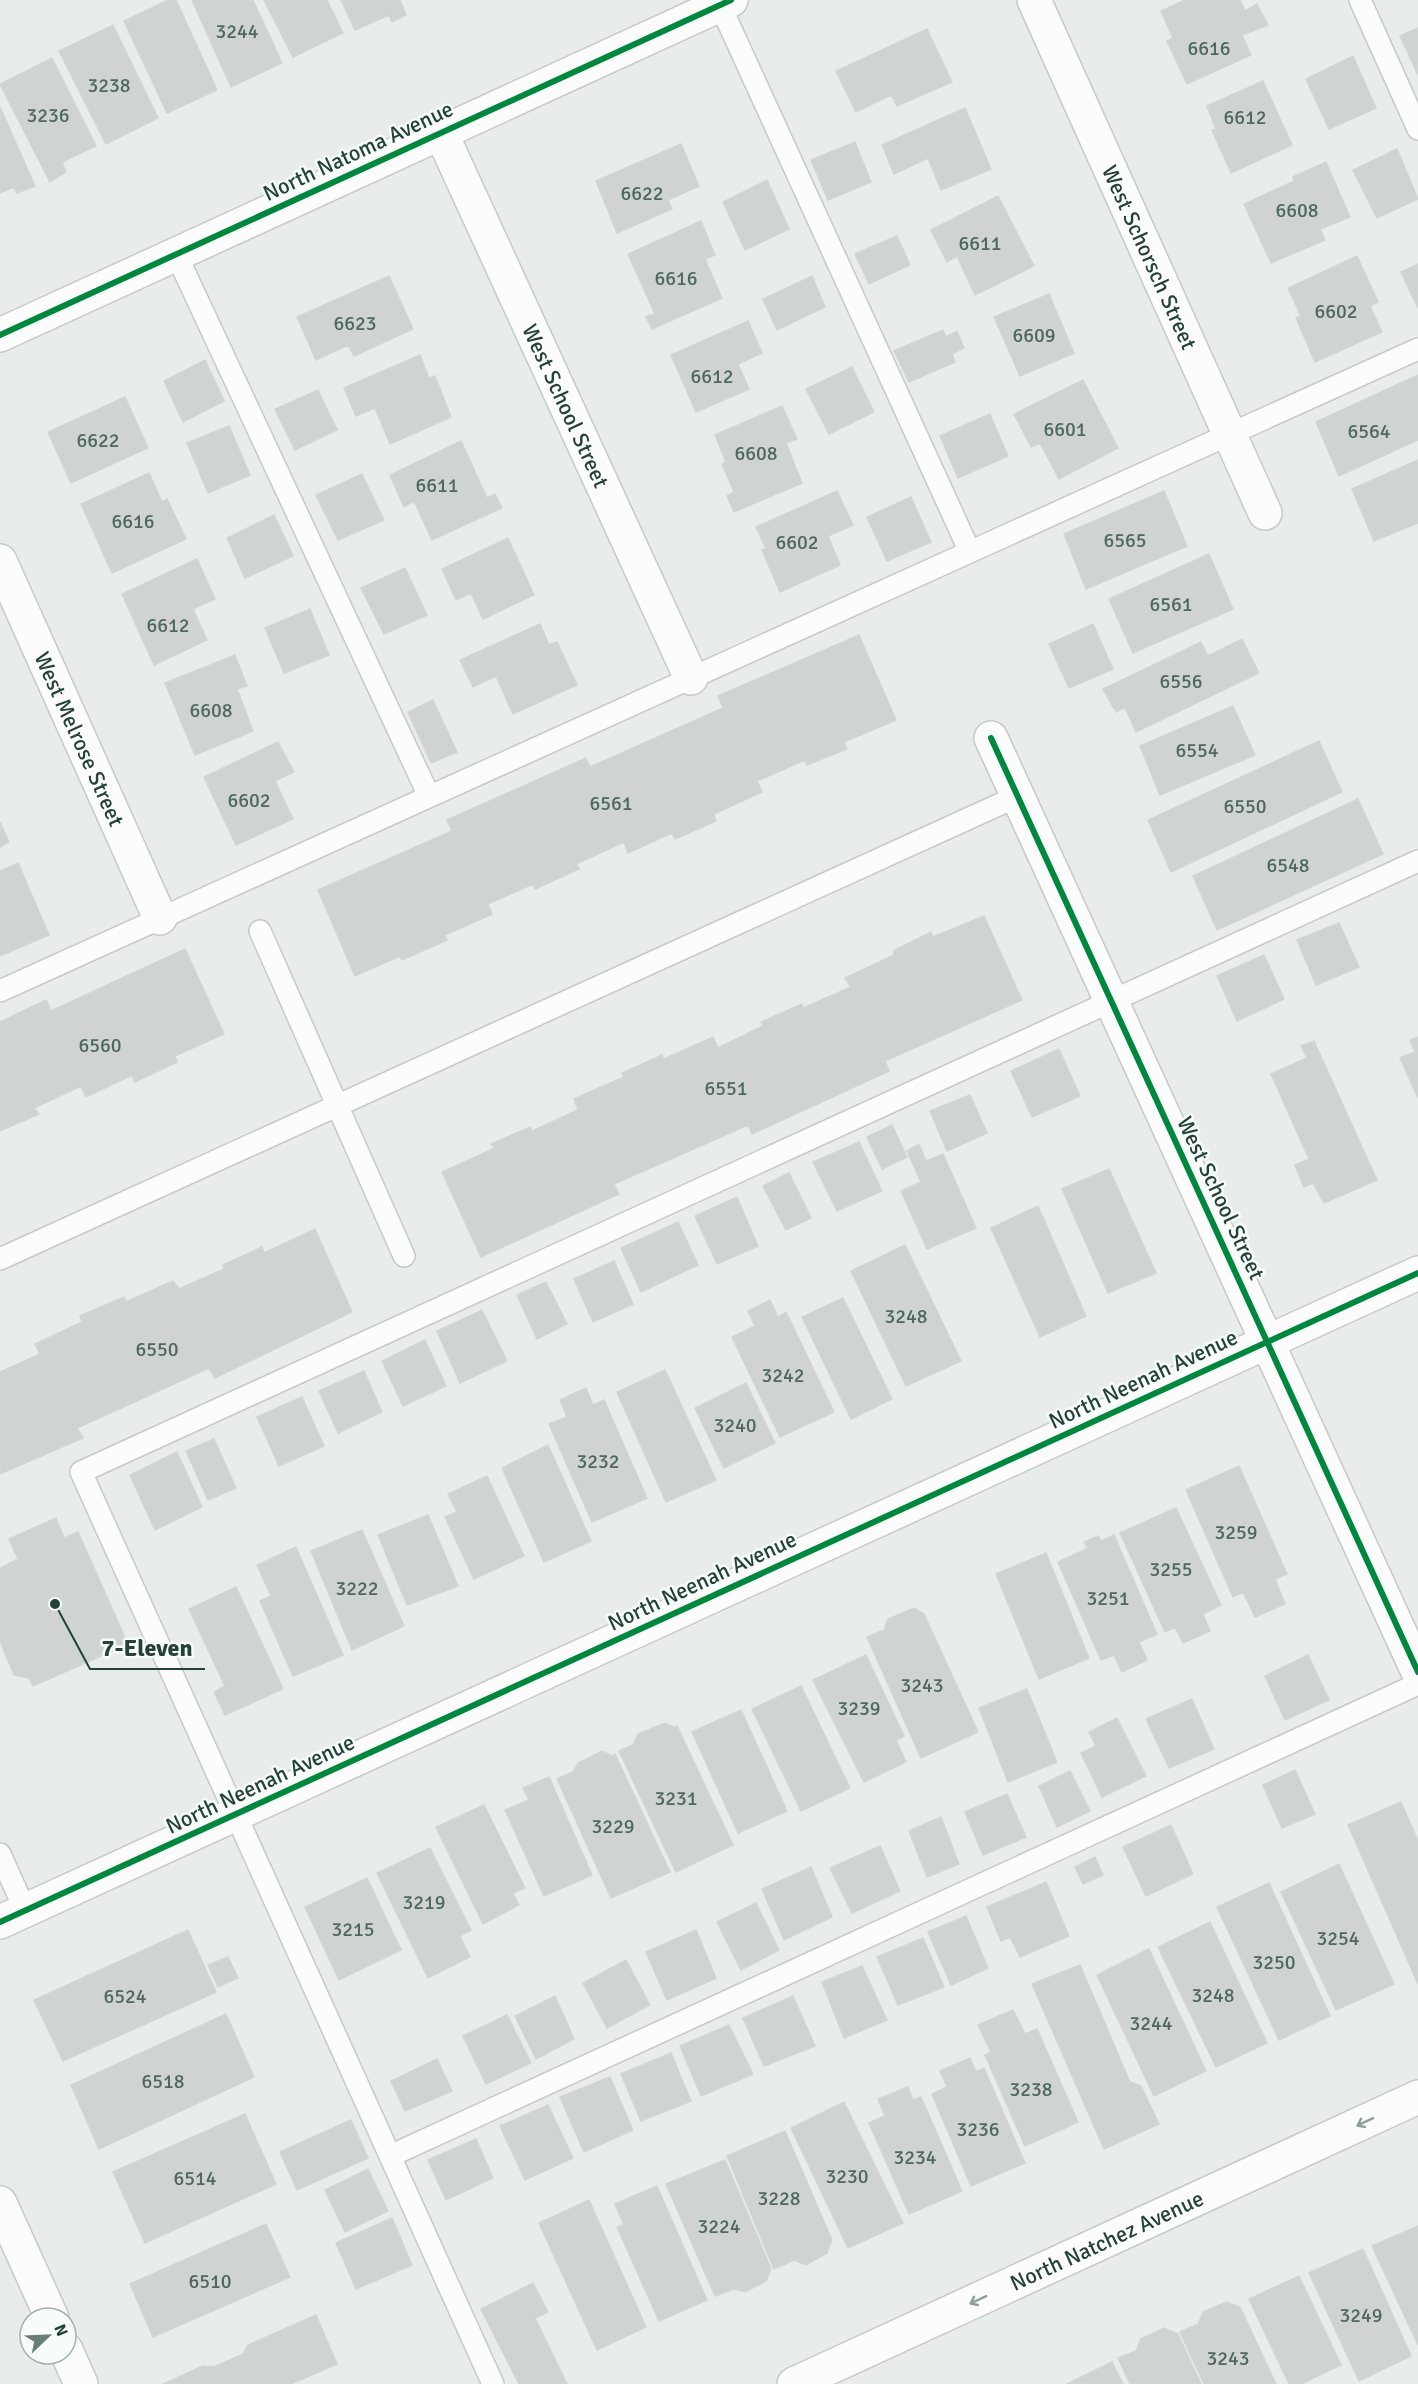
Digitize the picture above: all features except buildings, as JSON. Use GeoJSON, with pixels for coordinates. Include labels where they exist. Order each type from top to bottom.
{"type":"FeatureCollection","features":[{"type":"Feature","properties":{"kind":"street","name":"West Schorsch Street"},"geometry":{"type":"LineString","coordinates":[[1034,0],[1265,513]]}},
{"type":"Feature","properties":{"kind":"street","name":"North Natoma Avenue"},"geometry":{"type":"LineString","coordinates":[[0,335],[441,133],[677,11],[725,3]]}},
{"type":"Feature","properties":{"kind":"street","name":"West School Street"},"geometry":{"type":"LineString","coordinates":[[441,133],[691,678]]}},
{"type":"Feature","properties":{"kind":"street","name":"West Melrose Street"},"geometry":{"type":"LineString","coordinates":[[0,561],[160,918]]}},
{"type":"Feature","properties":{"kind":"street","name":"West School Street"},"geometry":{"type":"LineString","coordinates":[[992,738],[1418,1672]]}},
{"type":"Feature","properties":{"kind":"street","name":"North Neenah Avenue"},"geometry":{"type":"LineString","coordinates":[[12,1916],[1418,1273]]}},
{"type":"Feature","properties":{"kind":"street","name":"North Natchez Avenue"},"geometry":{"type":"LineString","coordinates":[[794,2384],[1418,2097]]}},
{"type":"Feature","properties":{"kind":"street"},"geometry":{"type":"LineString","coordinates":[[0,2203],[47,2306]]}},
{"type":"Feature","properties":{"kind":"street"},"geometry":{"type":"LineString","coordinates":[[73,2366],[81,2384]]}},
{"type":"Feature","properties":{"kind":"lane"},"geometry":{"type":"LineString","coordinates":[[1360,0],[1418,129]]}},
{"type":"Feature","properties":{"kind":"lane"},"geometry":{"type":"LineString","coordinates":[[725,3],[970,552]]}},
{"type":"Feature","properties":{"kind":"lane"},"geometry":{"type":"LineString","coordinates":[[176,254],[429,796]]}},
{"type":"Feature","properties":{"kind":"lane"},"geometry":{"type":"LineString","coordinates":[[0,991],[1418,349]]}},
{"type":"Feature","properties":{"kind":"lane"},"geometry":{"type":"LineString","coordinates":[[0,1259],[1018,796]]}},
{"type":"Feature","properties":{"kind":"lane"},"geometry":{"type":"LineString","coordinates":[[493,2384],[81,1472],[1418,861]]}},
{"type":"Feature","properties":{"kind":"lane"},"geometry":{"type":"LineString","coordinates":[[260,931],[404,1256]]}},
{"type":"Feature","properties":{"kind":"lane"},"geometry":{"type":"LineString","coordinates":[[390,2156],[1418,1684]]}},
{"type":"Feature","properties":{"kind":"lane"},"geometry":{"type":"LineString","coordinates":[[0,1854],[12,1916]]}},
{"type":"Feature","properties":{"kind":"cycle path"},"geometry":{"type":"LineString","coordinates":[[0,335],[731,0]]}},
{"type":"Feature","properties":{"kind":"cycle path"},"geometry":{"type":"LineString","coordinates":[[991,738],[1418,1672]]}},
{"type":"Feature","properties":{"kind":"cycle path"},"geometry":{"type":"LineString","coordinates":[[0,1922],[1418,1273]]}},
{"type":"Feature","properties":{"kind":"place","name":"7-Eleven"},"geometry":{"type":"Point","coordinates":[55,1604]}}]}
